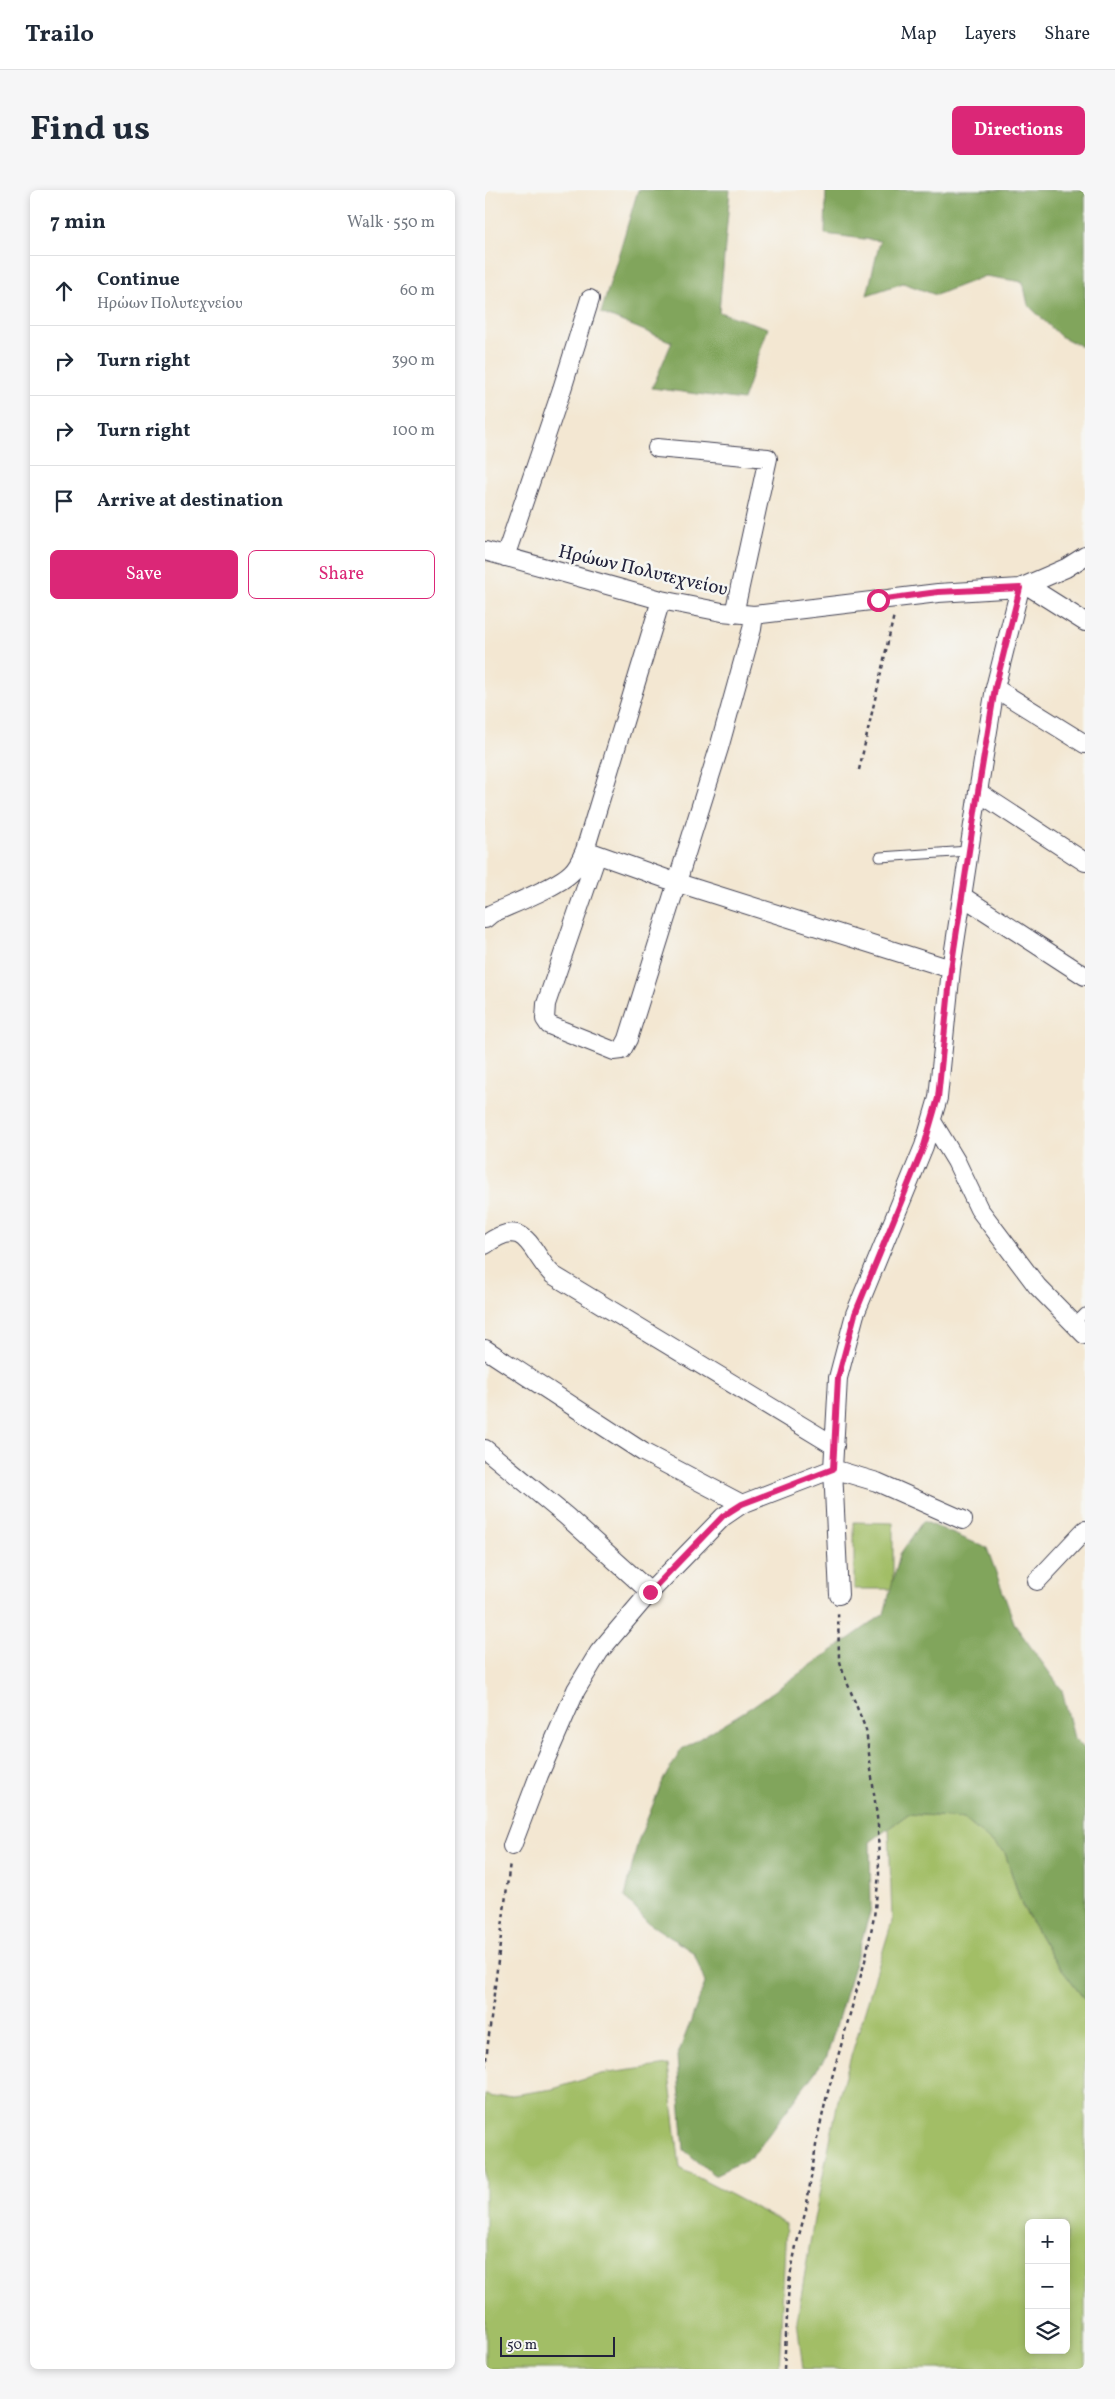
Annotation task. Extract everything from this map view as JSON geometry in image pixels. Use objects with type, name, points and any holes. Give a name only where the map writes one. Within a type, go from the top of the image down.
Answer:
[{"type":"street","points":[[505,557],[563,389],[591,299]]},
{"type":"street","points":[[657,448],[768,458],[734,614]]},
{"type":"street","name":"Ηρώων Πολυτεχνείου","points":[[485,551],[661,600],[734,614],[754,615],[897,599],[938,592],[1024,587],[1066,568],[1085,556]]},
{"type":"street","points":[[839,1595],[833,1469],[838,1378],[855,1314],[933,1122],[938,1098],[951,969],[995,688],[1024,587],[1085,622]]},
{"type":"street","points":[[661,600],[591,852],[546,1004],[545,1019],[549,1025],[614,1050],[622,1050],[628,1038],[675,882],[719,748],[753,629],[754,615]]},
{"type":"street","points":[[995,688],[1085,744]]},
{"type":"street","points":[[978,792],[1085,862]]},
{"type":"street","points":[[591,852],[675,882],[951,969]]},
{"type":"street","points":[[485,919],[570,874],[591,852]]},
{"type":"street","points":[[962,896],[1085,976]]},
{"type":"street","points":[[933,1122],[956,1162],[979,1209],[1037,1286],[1082,1324]]},
{"type":"street","points":[[485,1245],[509,1234],[521,1235],[532,1244],[544,1267],[553,1275],[835,1446]]},
{"type":"street","points":[[485,1349],[643,1452],[742,1504]]},
{"type":"street","points":[[485,1449],[566,1516],[650,1592]]},
{"type":"street","points":[[512,1846],[539,1775],[576,1690],[599,1652],[650,1592],[723,1516],[742,1504],[833,1469],[877,1482],[963,1520]]},
{"type":"street","points":[[1037,1582],[1085,1530]]},
{"type":"lane","points":[[880,857],[969,851]]},
{"type":"path","points":[[859,770],[897,599]]},
{"type":"path","points":[[784,2369],[789,2282],[806,2210],[817,2139],[827,2095],[865,1961],[874,1917],[879,1875],[878,1825],[866,1730],[839,1658],[837,1629],[839,1595]]},
{"type":"path","points":[[485,2068],[512,1846]]},
{"type":"green space","points":[[638,190],[730,190],[719,312],[768,328],[743,400],[652,388],[672,342],[601,313]]},
{"type":"green space","points":[[826,190],[1085,190],[1085,348],[1060,336],[1028,305],[1023,282],[985,276],[936,295],[903,283],[867,295],[880,241],[825,234]]},
{"type":"green space","points":[[923,1521],[987,1548],[1015,1625],[1062,1690],[1074,1738],[1085,1749],[1085,2000],[1053,1958],[1022,1905],[1005,1853],[963,1818],[908,1814],[870,1842],[871,1909],[827,2056],[752,2157],[714,2175],[684,2150],[677,2057],[705,1983],[694,1953],[647,1922],[625,1897],[638,1841],[664,1778],[682,1749],[750,1708],[884,1614],[900,1554]]},
{"type":"green space","points":[[854,1522],[893,1523],[893,1589],[854,1589]]},
{"type":"green space","points":[[908,1814],[963,1818],[1005,1853],[1022,1906],[1053,1958],[1085,2000],[1085,2369],[803,2369],[797,2320],[814,2219],[839,2096],[892,1921],[889,1828]]},
{"type":"green space","points":[[668,2065],[680,2168],[786,2224],[779,2369],[485,2369],[485,2094],[492,2098],[553,2089],[601,2074]]},
{"type":"route","points":[[650,1592],[723,1516],[742,1504],[833,1469],[838,1378],[855,1314],[933,1122],[938,1098],[951,969],[978,792],[995,688],[1020,588],[938,592],[897,599],[878,600]]}]
